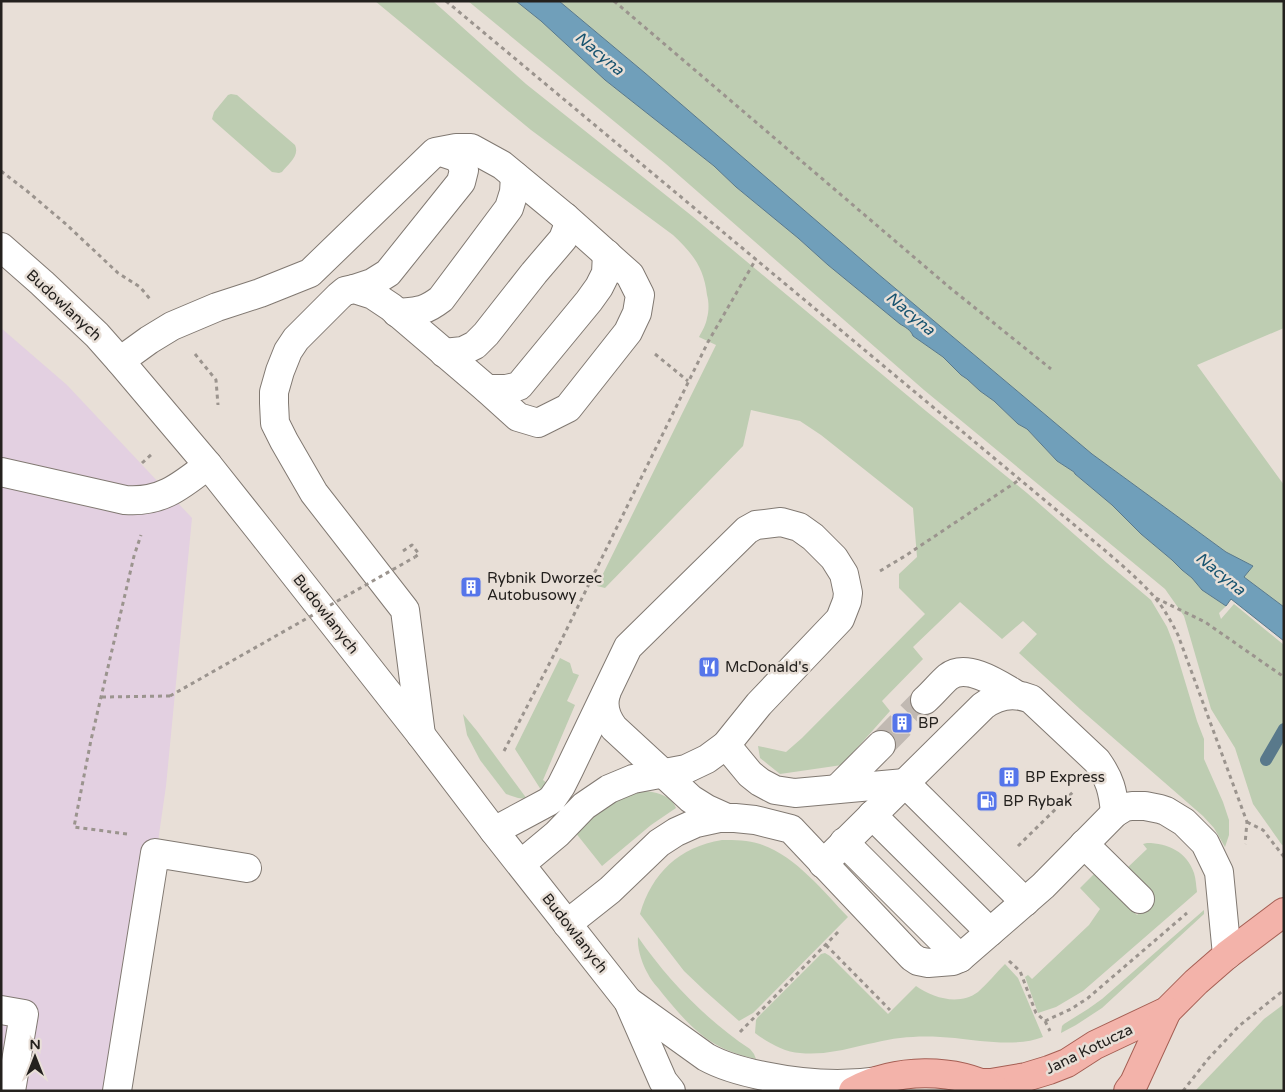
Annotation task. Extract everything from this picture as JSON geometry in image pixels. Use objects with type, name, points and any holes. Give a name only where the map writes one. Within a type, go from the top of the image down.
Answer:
[{"type":"main road","name":"Jana Kotucza","points":[[989,1087],[991,1083],[1026,1077],[1067,1063],[1095,1045],[1167,1011],[1227,955],[1284,912]]},
{"type":"main road","name":"Jana Kotucza","points":[[1128,1091],[1134,1083],[1167,1011]]},
{"type":"main road","points":[[853,1091],[896,1076],[917,1073],[938,1073],[962,1078],[989,1087]]},
{"type":"street","points":[[120,361],[172,326],[217,307],[310,274],[435,152],[456,148],[471,148],[502,165],[608,254],[630,276],[640,295],[637,313],[628,332],[568,408],[538,423],[518,417],[391,307],[373,295],[354,289]]},
{"type":"street","points":[[421,735],[405,610],[314,493],[275,422],[274,392],[288,351],[296,339],[339,296],[346,291],[372,283],[388,273],[461,182],[464,170],[459,158],[441,152]]},
{"type":"street","points":[[397,313],[429,308],[441,299],[509,208],[514,192],[515,176]]},
{"type":"street","points":[[444,353],[463,351],[475,345],[486,334],[563,239],[568,226],[565,217]]},
{"type":"street","name":"Budowlanych","points":[[1,247],[97,335],[208,465],[628,1001],[663,1081],[671,1091]]},
{"type":"street","points":[[487,389],[506,389],[519,386],[530,374],[599,287],[606,274],[608,254]]},
{"type":"street","points":[[1,472],[125,500],[138,500],[150,499],[166,494],[208,465]]},
{"type":"street","points":[[494,831],[544,806],[552,799],[561,786],[628,648],[747,530],[756,525],[781,522],[799,527],[818,542],[840,565],[847,590],[847,601],[840,620],[758,704],[726,745],[707,759],[686,769],[633,779],[609,788],[584,806],[557,834],[520,864]]},
{"type":"street","points":[[926,700],[948,677],[964,672],[985,677],[1017,695],[1031,699],[1097,761],[1111,785],[1115,813]]},
{"type":"street","points":[[606,694],[604,699],[605,709],[608,721],[614,728],[696,802],[727,818]]},
{"type":"street","points":[[823,864],[976,712],[990,701],[1003,696],[1017,695]]},
{"type":"street","points":[[726,745],[750,774],[775,790],[794,792],[905,782]]},
{"type":"street","points":[[837,788],[881,745]]},
{"type":"street","points":[[905,782],[1025,902]]},
{"type":"street","points":[[567,924],[610,890],[659,843],[668,837],[696,823],[710,820],[727,818],[755,820],[791,829],[914,959],[937,963],[953,961],[960,958],[1043,886],[1115,813],[1124,807],[1145,806],[1160,809],[1174,815],[1184,822],[1205,843],[1219,872],[1227,955]]},
{"type":"street","points":[[872,815],[990,932]]},
{"type":"street","points":[[844,842],[960,958]]},
{"type":"street","points":[[1084,844],[1140,899]]},
{"type":"street","points":[[117,1091],[155,853],[247,868]]},
{"type":"street","name":"Budowlanych","points":[[628,1001],[706,1057],[742,1071],[791,1081],[827,1085],[880,1081]]},
{"type":"street","points":[[1,1010],[24,1014],[11,1091]]},
{"type":"path","points":[[446,1],[1108,553],[1156,598],[1169,617],[1178,636],[1247,822],[1246,839],[1242,854],[1220,883],[1088,998],[1071,1010],[1045,1021]]},
{"type":"path","points":[[614,1],[949,287],[1051,369]]},
{"type":"path","points":[[1,170],[67,225],[118,273],[140,287]]},
{"type":"path","points":[[504,751],[559,645],[696,365],[756,260]]},
{"type":"path","points":[[847,590],[905,556],[1019,480]]},
{"type":"path","points":[[102,697],[170,696],[415,557],[419,554],[412,545]]},
{"type":"path","points":[[134,556],[91,740],[74,827],[139,836],[155,853]]},
{"type":"path","points":[[1156,598],[1205,622],[1284,677]]},
{"type":"path","points":[[1013,851],[1076,789]]},
{"type":"path","points":[[1247,822],[1263,830],[1284,857]]},
{"type":"path","points":[[740,1032],[863,906]]},
{"type":"path","points":[[826,945],[890,1010]]},
{"type":"path","points":[[1007,959],[1020,971],[1036,1014],[1045,1021],[1052,1034]]},
{"type":"path","points":[[1183,1091],[1208,1059],[1239,1026],[1284,990]]},
{"type":"shaded area","points":[[1,328],[67,385],[192,518],[166,786],[122,1091],[1,1091]]},
{"type":"green space","points":[[375,1],[433,1],[526,84],[692,216],[1027,493],[1151,600],[1167,627],[1174,645],[1204,739],[1204,759],[1229,820],[1229,835],[1225,847],[1214,828],[1203,816],[1019,653],[1037,634],[1023,621],[1002,639],[960,602],[913,647],[923,659],[882,701],[890,711],[842,765],[780,774],[760,758],[758,746],[786,752],[925,614],[899,588],[899,574],[917,557],[913,508],[821,435],[800,421],[751,410],[743,446],[605,588],[597,586],[716,345],[699,337],[708,315],[708,301],[700,268],[686,248],[673,235],[531,130]]},
{"type":"green space","points":[[468,1],[516,1],[541,21],[605,80],[714,166],[828,265],[908,329],[913,336],[943,357],[1018,424],[1027,429],[1057,461],[1074,472],[1112,505],[1141,534],[1192,578],[1202,590],[1226,606],[1219,613],[1221,619],[1234,604],[1284,645],[1284,844],[1282,845],[1253,804],[1235,748],[1211,709],[1184,616],[1165,589],[924,390],[666,164]]},
{"type":"green space","points":[[559,1],[1284,1],[1284,328],[1197,365],[1284,485],[1284,607],[1244,577],[1252,566],[1226,552],[1092,454]]},
{"type":"green space","points":[[231,94],[237,95],[295,145],[295,156],[282,172],[272,172],[212,119],[214,112]]},
{"type":"green space","points":[[560,658],[570,663],[573,673],[579,675],[567,701],[575,705],[543,780],[548,784],[543,793],[515,749]]},
{"type":"green space","points":[[463,714],[527,799],[506,794],[480,760],[467,735]]},
{"type":"green space","points":[[645,791],[668,798],[676,808],[651,825],[602,866],[575,832],[615,797]]},
{"type":"green space","points":[[722,840],[741,840],[773,849],[797,865],[848,917],[753,1013],[739,1021],[684,971],[640,914],[652,886],[669,864],[693,849]]},
{"type":"green space","points":[[1143,844],[1169,847],[1182,854],[1187,859],[1194,873],[1197,892],[1083,991],[1056,1007],[1038,1013],[1025,977],[1028,975],[1032,979],[1089,925],[1100,909],[1080,888],[1094,874],[1137,915],[1155,898],[1126,869],[1147,849]]},
{"type":"green space","points":[[1204,910],[1204,914],[1102,1008],[1061,1033],[1064,1024],[1102,999]]},
{"type":"green space","points":[[638,937],[675,984],[718,1025],[750,1049],[756,1059],[724,1049],[686,1021],[649,977],[640,956]]},
{"type":"green space","points":[[825,953],[888,1014],[916,986],[930,994],[946,999],[963,999],[971,996],[978,992],[1005,964],[1018,978],[1043,1037],[1011,1043],[939,1037],[899,1038],[814,1054],[782,1049],[755,1033],[758,1017],[821,954]]},
{"type":"green space","points":[[1284,1004],[1284,1091],[1195,1091],[1264,1019]]},
{"type":"water","name":"Nacyna","points":[[516,1],[559,1],[1092,454],[1226,552],[1253,566],[1244,577],[1284,607],[1284,641],[1231,599],[1226,606],[1202,590],[1192,578],[1141,534],[1112,505],[1074,472],[1057,461],[1027,429],[1018,424],[943,357],[913,336],[908,329],[828,265],[714,166],[605,80],[541,21]]},
{"type":"waterway","points":[[1266,760],[1284,729]]},
{"type":"tunnel","points":[[881,745],[925,700]]},
{"type":"place","name":"Rybnik Dworzec Autobusowy","points":[[471,587]]},
{"type":"place","name":"McDonald's","points":[[709,667]]},
{"type":"place","name":"BP","points":[[902,723]]},
{"type":"place","name":"BP Express","points":[[1009,777]]},
{"type":"place","name":"BP Rybak","points":[[987,801]]}]
